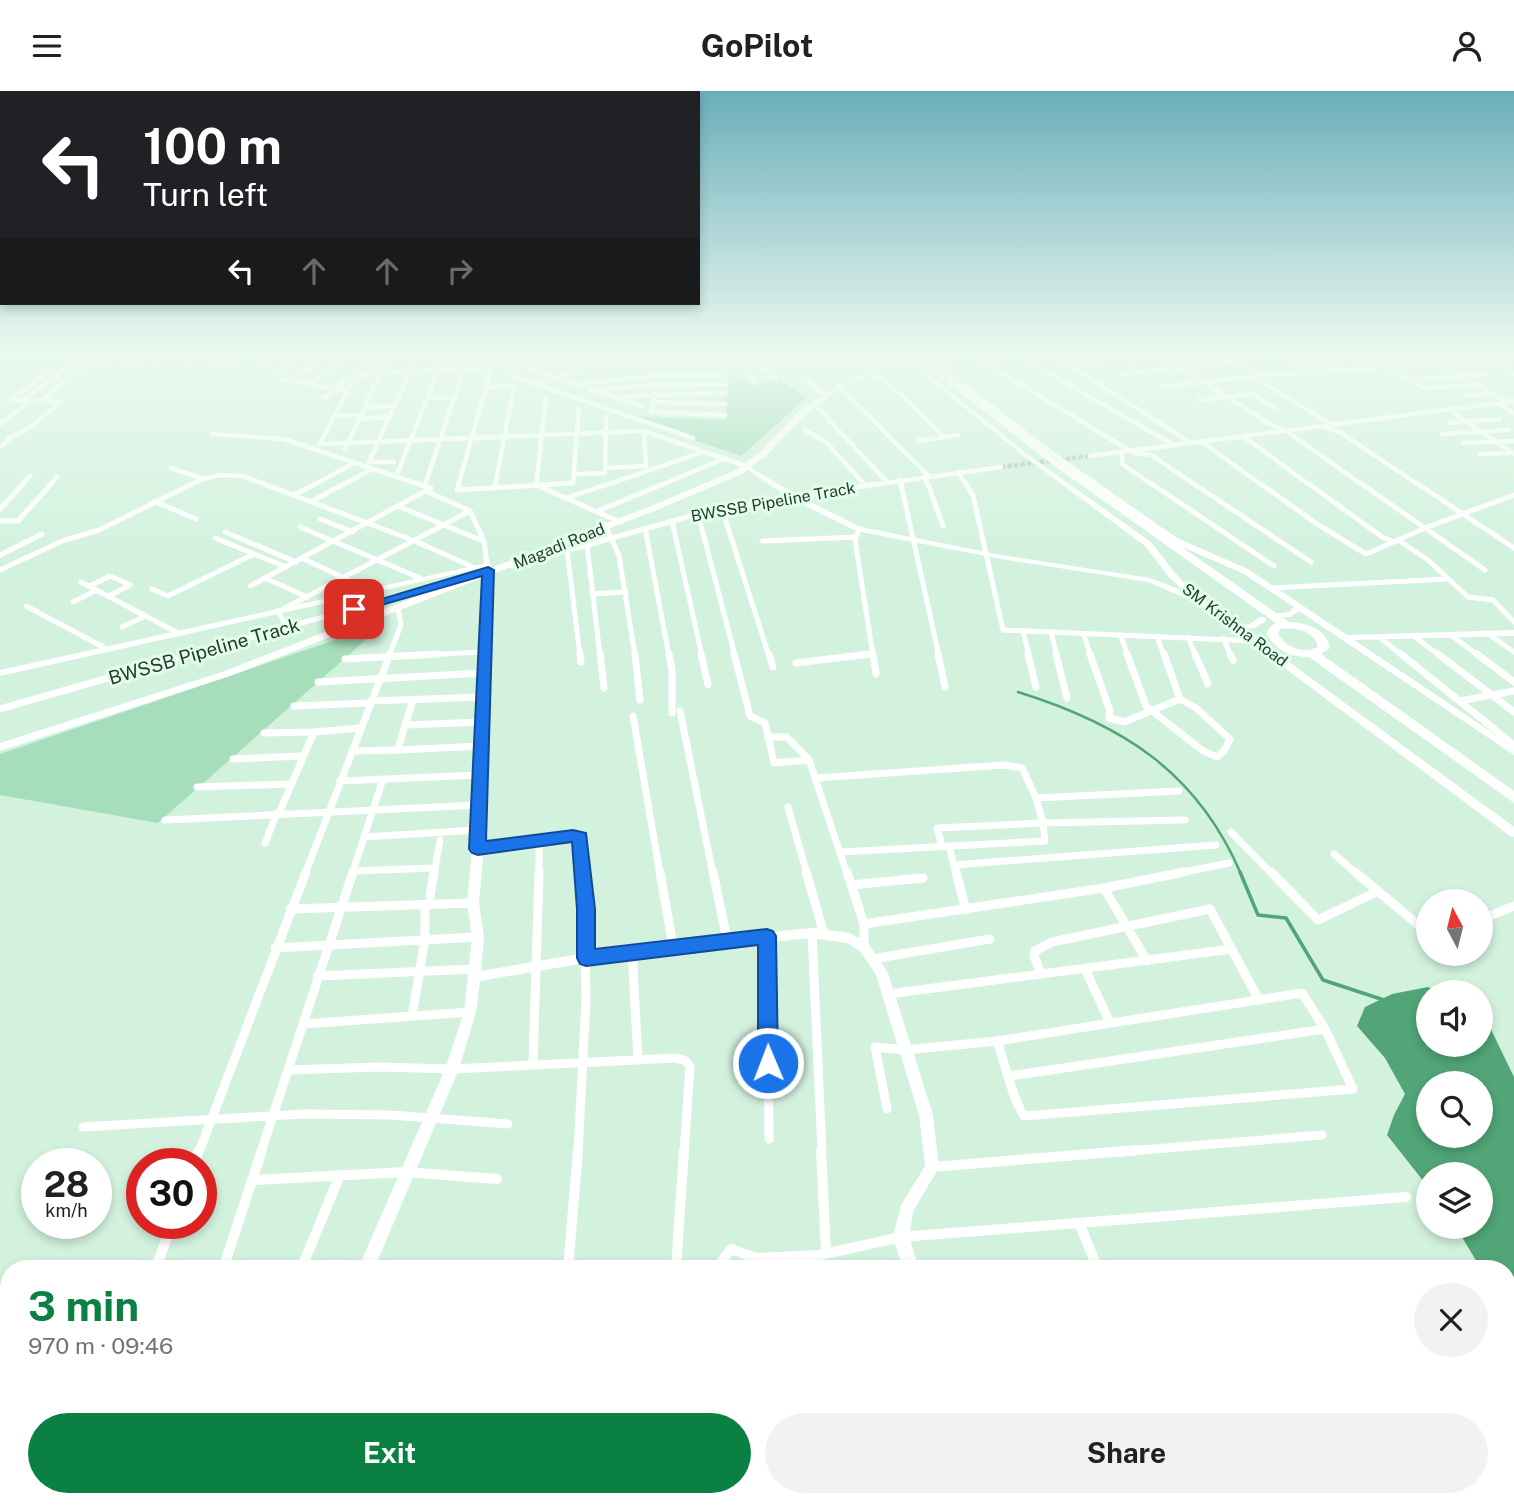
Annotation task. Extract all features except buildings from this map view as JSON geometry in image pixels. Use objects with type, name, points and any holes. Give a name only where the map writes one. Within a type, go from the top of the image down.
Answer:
[{"type":"highway","name":"SM Krishna Road","points":[[988,417],[1275,622],[1272,636],[1280,645],[1294,652],[1315,652],[1513,794]]},
{"type":"highway","points":[[1275,622],[1306,628],[1319,635],[1325,645],[1315,652]]},
{"type":"main road","name":"Magadi Road","points":[[744,466],[794,417]]},
{"type":"main road","name":"Magadi Road","points":[[0,745],[226,674],[398,608],[488,570],[508,567],[744,466],[764,453],[801,417]]},
{"type":"main road","name":"Magadi Road","points":[[0,745],[225,670],[612,523]]},
{"type":"street","points":[[0,447],[43,417]]},
{"type":"street","points":[[333,417],[320,444],[346,446],[410,440],[644,432],[744,466],[858,533]]},
{"type":"street","points":[[346,446],[360,417]]},
{"type":"street","points":[[389,417],[369,463],[394,462]]},
{"type":"street","points":[[398,471],[419,417]]},
{"type":"street","points":[[426,482],[447,417]]},
{"type":"street","points":[[478,417],[457,490],[573,483],[578,417]]},
{"type":"street","points":[[495,488],[508,417]]},
{"type":"street","points":[[534,485],[543,417]]},
{"type":"street","points":[[574,474],[605,473],[606,417]]},
{"type":"street","points":[[631,417],[693,438]]},
{"type":"street","points":[[826,417],[887,482]]},
{"type":"street","points":[[868,417],[927,477],[943,526]]},
{"type":"street","points":[[924,417],[943,436]]},
{"type":"street","name":"SM Krishna Road","points":[[986,417],[1046,460],[1177,541],[1236,566],[1271,588],[1514,752]]},
{"type":"street","name":"SM Krishna Road","points":[[997,417],[1149,544],[1177,580],[1207,605],[1514,833]]},
{"type":"street","points":[[1075,417],[1130,450]]},
{"type":"street","points":[[1125,417],[1173,445]]},
{"type":"street","points":[[1150,417],[1189,443]]},
{"type":"street","points":[[1263,417],[1485,570]]},
{"type":"street","points":[[1319,417],[1330,424]]},
{"type":"street","points":[[1090,456],[1385,417]]},
{"type":"street","points":[[1459,417],[1513,453]]},
{"type":"street","points":[[1448,423],[1500,419]]},
{"type":"street","points":[[1320,426],[1340,432],[1514,548]]},
{"type":"street","points":[[1442,434],[1509,429]]},
{"type":"street","points":[[805,430],[826,442],[866,486]]},
{"type":"street","points":[[605,468],[646,466],[644,432]]},
{"type":"street","points":[[212,434],[284,439],[431,488],[250,586]]},
{"type":"street","points":[[918,441],[958,435]]},
{"type":"street","points":[[1243,436],[1382,537],[1396,541],[1428,560],[1468,597],[1493,600],[1514,622]]},
{"type":"street","points":[[1200,441],[1317,524],[1366,554],[1424,528],[1513,496]]},
{"type":"street","points":[[1463,443],[1514,441]]},
{"type":"street","points":[[1121,451],[1151,455],[1311,562]]},
{"type":"street","points":[[1121,451],[1122,464],[1274,566]]},
{"type":"street","points":[[566,498],[703,452]]},
{"type":"street","points":[[1480,454],[1513,453]]},
{"type":"street","points":[[598,511],[724,459]]},
{"type":"street","points":[[294,495],[354,463]]},
{"type":"street","name":"BWSSB Pipeline Track","points":[[508,567],[614,536],[722,509],[900,480],[1001,467]]},
{"type":"street","points":[[171,468],[204,479]]},
{"type":"street","points":[[312,501],[372,469]]},
{"type":"street","points":[[958,472],[973,495],[1003,630],[1254,641]]},
{"type":"street","points":[[0,569],[62,541],[99,530],[154,501],[204,479],[220,475],[243,476],[415,541],[475,568],[488,570]]},
{"type":"street","points":[[0,509],[30,476]]},
{"type":"street","points":[[0,521],[19,521],[57,477]]},
{"type":"street","points":[[900,480],[915,540],[944,687]]},
{"type":"street","points":[[534,485],[598,511],[612,523],[626,592],[640,700]]},
{"type":"street","points":[[370,1260],[452,1069],[470,1012],[478,937],[473,903],[478,849],[488,570],[484,541],[470,512],[426,491]]},
{"type":"street","points":[[154,501],[196,519]]},
{"type":"street","points":[[400,507],[484,541]]},
{"type":"street","points":[[722,509],[773,667]]},
{"type":"street","points":[[280,610],[470,512]]},
{"type":"street","points":[[698,514],[750,716],[765,723],[774,763],[809,759]]},
{"type":"street","points":[[320,519],[353,532]]},
{"type":"street","points":[[672,521],[708,685]]},
{"type":"street","points":[[300,527],[420,578]]},
{"type":"street","points":[[645,529],[672,670],[670,683],[727,940]]},
{"type":"street","points":[[225,532],[296,562]]},
{"type":"street","points":[[762,541],[858,533],[915,540],[1150,580],[1207,605]]},
{"type":"street","points":[[858,533],[876,674]]},
{"type":"street","points":[[0,555],[42,534]]},
{"type":"street","points":[[215,538],[286,567]]},
{"type":"street","points":[[587,545],[604,688]]},
{"type":"street","points":[[567,550],[581,662]]},
{"type":"street","points":[[152,589],[168,596],[254,554]]},
{"type":"street","points":[[302,558],[369,590]]},
{"type":"street","points":[[0,673],[420,578],[475,568]]},
{"type":"street","name":"BWSSB Pipeline Track","points":[[0,709],[488,570]]},
{"type":"street","points":[[90,586],[110,576],[130,585],[109,596]]},
{"type":"street","points":[[265,578],[307,597]]},
{"type":"street","points":[[1271,588],[1448,579]]},
{"type":"street","points":[[81,582],[178,633]]},
{"type":"street","points":[[73,603],[97,590]]},
{"type":"street","points":[[593,594],[626,592]]},
{"type":"street","points":[[26,606],[105,648]]},
{"type":"street","points":[[1236,627],[1275,622],[1298,607]]},
{"type":"street","points":[[200,1148],[401,625],[398,608]]},
{"type":"street","points":[[280,610],[287,628]]},
{"type":"street","points":[[122,627],[146,616]]},
{"type":"street","points":[[1023,631],[1036,687]]},
{"type":"street","points":[[1319,635],[1334,631]]},
{"type":"street","points":[[1051,632],[1067,698]]},
{"type":"street","points":[[1083,633],[1110,711],[1109,718],[1124,722],[1180,699]]},
{"type":"street","points":[[1487,633],[1514,652]]},
{"type":"street","points":[[1345,638],[1514,633]]},
{"type":"street","points":[[1120,634],[1146,706],[1200,751],[1212,758],[1221,755],[1230,739],[1196,708],[1180,699],[1157,636]]},
{"type":"street","points":[[1451,635],[1514,682]]},
{"type":"street","points":[[1413,636],[1514,712]]},
{"type":"street","points":[[1188,637],[1208,684]]},
{"type":"street","points":[[1379,637],[1514,745]]},
{"type":"street","points":[[1223,638],[1233,660]]},
{"type":"street","points":[[345,659],[484,652]]},
{"type":"street","points":[[796,663],[873,654]]},
{"type":"street","points":[[318,682],[483,673]]},
{"type":"street","points":[[1460,701],[1514,691]]},
{"type":"street","points":[[293,706],[482,697]]},
{"type":"street","points":[[398,750],[413,700]]},
{"type":"street","points":[[633,716],[673,946]]},
{"type":"street","points":[[405,725],[482,722]]},
{"type":"street","points":[[264,733],[361,728]]},
{"type":"street","points":[[265,843],[314,731]]},
{"type":"street","points":[[768,737],[787,737],[809,759],[864,924],[868,953]]},
{"type":"street","points":[[352,751],[481,747]]},
{"type":"street","points":[[233,759],[303,757]]},
{"type":"street","points":[[816,778],[1004,765],[1022,768],[1036,798],[1045,841],[840,852]]},
{"type":"street","points":[[340,781],[480,775]]},
{"type":"street","points":[[226,1260],[383,779]]},
{"type":"street","points":[[197,787],[290,784]]},
{"type":"street","points":[[1036,798],[1179,791]]},
{"type":"street","points":[[165,820],[329,810],[479,805]]},
{"type":"street","points":[[788,807],[818,934],[826,1253]]},
{"type":"street","points":[[966,910],[954,865],[937,828],[1185,820]]},
{"type":"street","points":[[364,837],[478,830]]},
{"type":"street","points":[[1231,832],[1318,920],[1378,891]]},
{"type":"street","points":[[478,849],[539,840],[580,838],[586,909],[585,1062],[569,1260]]},
{"type":"street","points":[[430,896],[440,840]]},
{"type":"street","points":[[533,1063],[538,966],[539,840]]},
{"type":"street","points":[[954,865],[1216,845]]},
{"type":"street","points":[[1334,854],[1416,923]]},
{"type":"street","points":[[864,924],[1104,888],[1228,863]]},
{"type":"street","points":[[353,871],[435,868]]},
{"type":"street","points":[[851,885],[923,878]]},
{"type":"street","points":[[1104,888],[1147,961]]},
{"type":"street","points":[[290,909],[473,903]]},
{"type":"street","points":[[412,1016],[425,939],[425,905]]},
{"type":"street","points":[[1493,915],[1514,906]]},
{"type":"street","points":[[1041,974],[1034,956],[1035,951],[1052,942],[1210,909],[1259,1000]]},
{"type":"street","points":[[317,975],[418,970],[475,973],[538,966],[632,950],[767,936],[818,934],[850,938],[868,953],[882,973],[926,1115],[932,1167],[906,1210],[901,1237],[908,1260]]},
{"type":"street","points":[[767,936],[769,1139]]},
{"type":"street","points":[[275,948],[478,937]]},
{"type":"street","points":[[868,953],[990,939]]},
{"type":"street","points":[[888,994],[1232,949]]},
{"type":"street","points":[[632,950],[638,1059]]},
{"type":"street","points":[[1085,968],[1110,1023]]},
{"type":"street","points":[[887,1109],[875,1047],[905,1050],[996,1041],[1302,993],[1325,1029],[1353,1089],[1024,1116],[1017,1106],[1010,1076],[996,1041]]},
{"type":"street","points":[[303,1024],[470,1012]]},
{"type":"street","points":[[1010,1076],[1325,1029]]},
{"type":"street","points":[[288,1070],[388,1067],[452,1069],[676,1058],[686,1061],[690,1067],[677,1260]]},
{"type":"street","points":[[83,1127],[272,1115],[370,1113],[508,1124]]},
{"type":"street","points":[[932,1167],[1322,1135]]},
{"type":"street","points":[[252,1180],[406,1172],[497,1179]]},
{"type":"street","points":[[305,1260],[340,1175]]},
{"type":"street","points":[[723,1260],[731,1249],[755,1258],[826,1253],[901,1237],[1406,1197]]},
{"type":"street","points":[[1079,1223],[1094,1260]]},
{"type":"street","points":[[159,1260],[167,1239]]},
{"type":"shaded area","points":[[627,417],[650,417],[726,420],[726,417],[785,417],[741,456]]},
{"type":"shaded area","points":[[385,623],[158,823],[0,795],[0,754]]},
{"type":"shaded area","points":[[1416,989],[1416,1057],[1493,1057],[1493,1034],[1514,1077],[1514,1260],[1476,1260],[1463,1239],[1493,1239],[1493,1162],[1416,1162],[1416,1172],[1387,1135],[1405,1094],[1385,1058],[1357,1026],[1365,1007],[1392,994]]},
{"type":"waterway","points":[[1018,692],[1090,719],[1152,756],[1202,807],[1223,838],[1240,872]]},
{"type":"waterway","points":[[1240,872],[1258,915],[1286,918],[1323,980],[1387,1001]]},
{"type":"tunnel","points":[[1001,467],[1090,456]]},
{"type":"route","points":[[354,609],[488,570],[478,849],[573,836],[580,838],[586,909],[586,958],[632,950],[767,936],[768,1063]]}]
